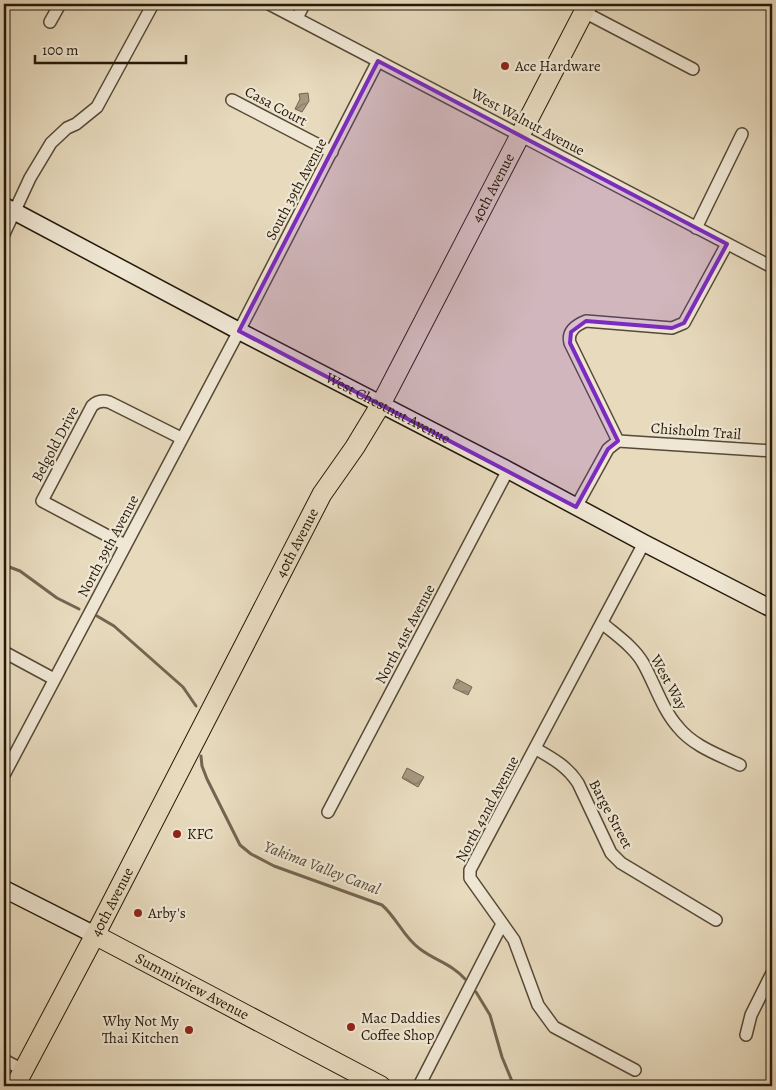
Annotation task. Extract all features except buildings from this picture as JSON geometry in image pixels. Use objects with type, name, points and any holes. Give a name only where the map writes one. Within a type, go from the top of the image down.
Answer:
[{"type":"main road","name":"40th Avenue","points":[[19,1078],[95,935],[322,494],[355,448],[381,404],[586,8]]},
{"type":"main road","name":"Summitview Avenue","points":[[95,935],[381,1086]]},
{"type":"street","points":[[50,22],[60,4]]},
{"type":"street","points":[[4,234],[10,209],[51,143],[67,128],[76,124],[97,107],[153,4]]},
{"type":"street","name":"West Walnut Avenue","points":[[269,4],[772,267]]},
{"type":"street","points":[[297,18],[304,4]]},
{"type":"street","points":[[586,8],[694,69]]},
{"type":"street","name":"South 39th Avenue","points":[[239,331],[378,61]]},
{"type":"street","name":"Casa Court","points":[[232,100],[332,152]]},
{"type":"street","points":[[696,228],[742,134]]},
{"type":"street","name":"West Chestnut Avenue","points":[[10,209],[239,331],[772,609]]},
{"type":"street","points":[[576,507],[608,449],[618,441],[570,343],[568,338],[571,332],[574,327],[586,321],[672,328],[684,323],[727,244]]},
{"type":"street","name":"North 39th Avenue","points":[[4,774],[239,331]]},
{"type":"street","name":"Belgold Drive","points":[[126,545],[42,501],[92,406],[100,401],[109,402],[181,438]]},
{"type":"street","name":"Chisholm Trail","points":[[618,441],[772,451]]},
{"type":"street","name":"North 41st Avenue","points":[[328,812],[508,470]]},
{"type":"street","name":"North 42nd Avenue","points":[[635,1070],[554,1027],[538,1005],[514,940],[470,878],[470,870],[644,543]]},
{"type":"street","name":"West Way","points":[[602,623],[628,645],[642,661],[666,711],[678,728],[694,742],[740,765]]},
{"type":"street","points":[[4,652],[54,679]]},
{"type":"street","name":"Barge Street","points":[[536,749],[558,761],[571,772],[611,853],[621,862],[716,920]]},
{"type":"street","name":"Summitview Avenue","points":[[4,889],[95,935]]},
{"type":"street","points":[[419,1086],[502,924]]},
{"type":"street","points":[[746,1035],[751,1015],[772,973]]},
{"type":"street","points":[[4,1060],[19,1078]]},
{"type":"highlighted area","points":[[378,61],[727,244],[684,323],[672,328],[586,321],[571,332],[570,343],[618,441],[608,449],[576,507],[239,331]]},
{"type":"water","points":[[308,93],[309,101],[302,112],[295,109],[300,99],[299,94]]},
{"type":"water","points":[[457,679],[472,687],[468,695],[453,688]]},
{"type":"water","points":[[407,768],[424,777],[418,787],[402,778]]},
{"type":"waterway","name":"Yakima Valley Canal","points":[[4,565],[20,571],[57,598],[79,609]]},
{"type":"waterway","name":"Yakima Valley Canal","points":[[97,616],[114,626],[183,687],[196,706]]},
{"type":"waterway","name":"Yakima Valley Canal","points":[[201,756],[202,766],[207,779],[240,845],[251,854],[274,866],[382,905],[414,944],[455,970],[465,979]]},
{"type":"waterway","name":"Yakima Valley Canal","points":[[476,992],[490,1015],[502,1057],[514,1086]]},
{"type":"place","name":"Ace Hardware","points":[[505,66]]},
{"type":"place","name":"KFC","points":[[177,834]]},
{"type":"place","name":"Arby's","points":[[138,913]]},
{"type":"place","name":"Mac Daddies Coffee Shop","points":[[351,1027]]},
{"type":"place","name":"Why Not My Thai Kitchen","points":[[189,1030]]}]
